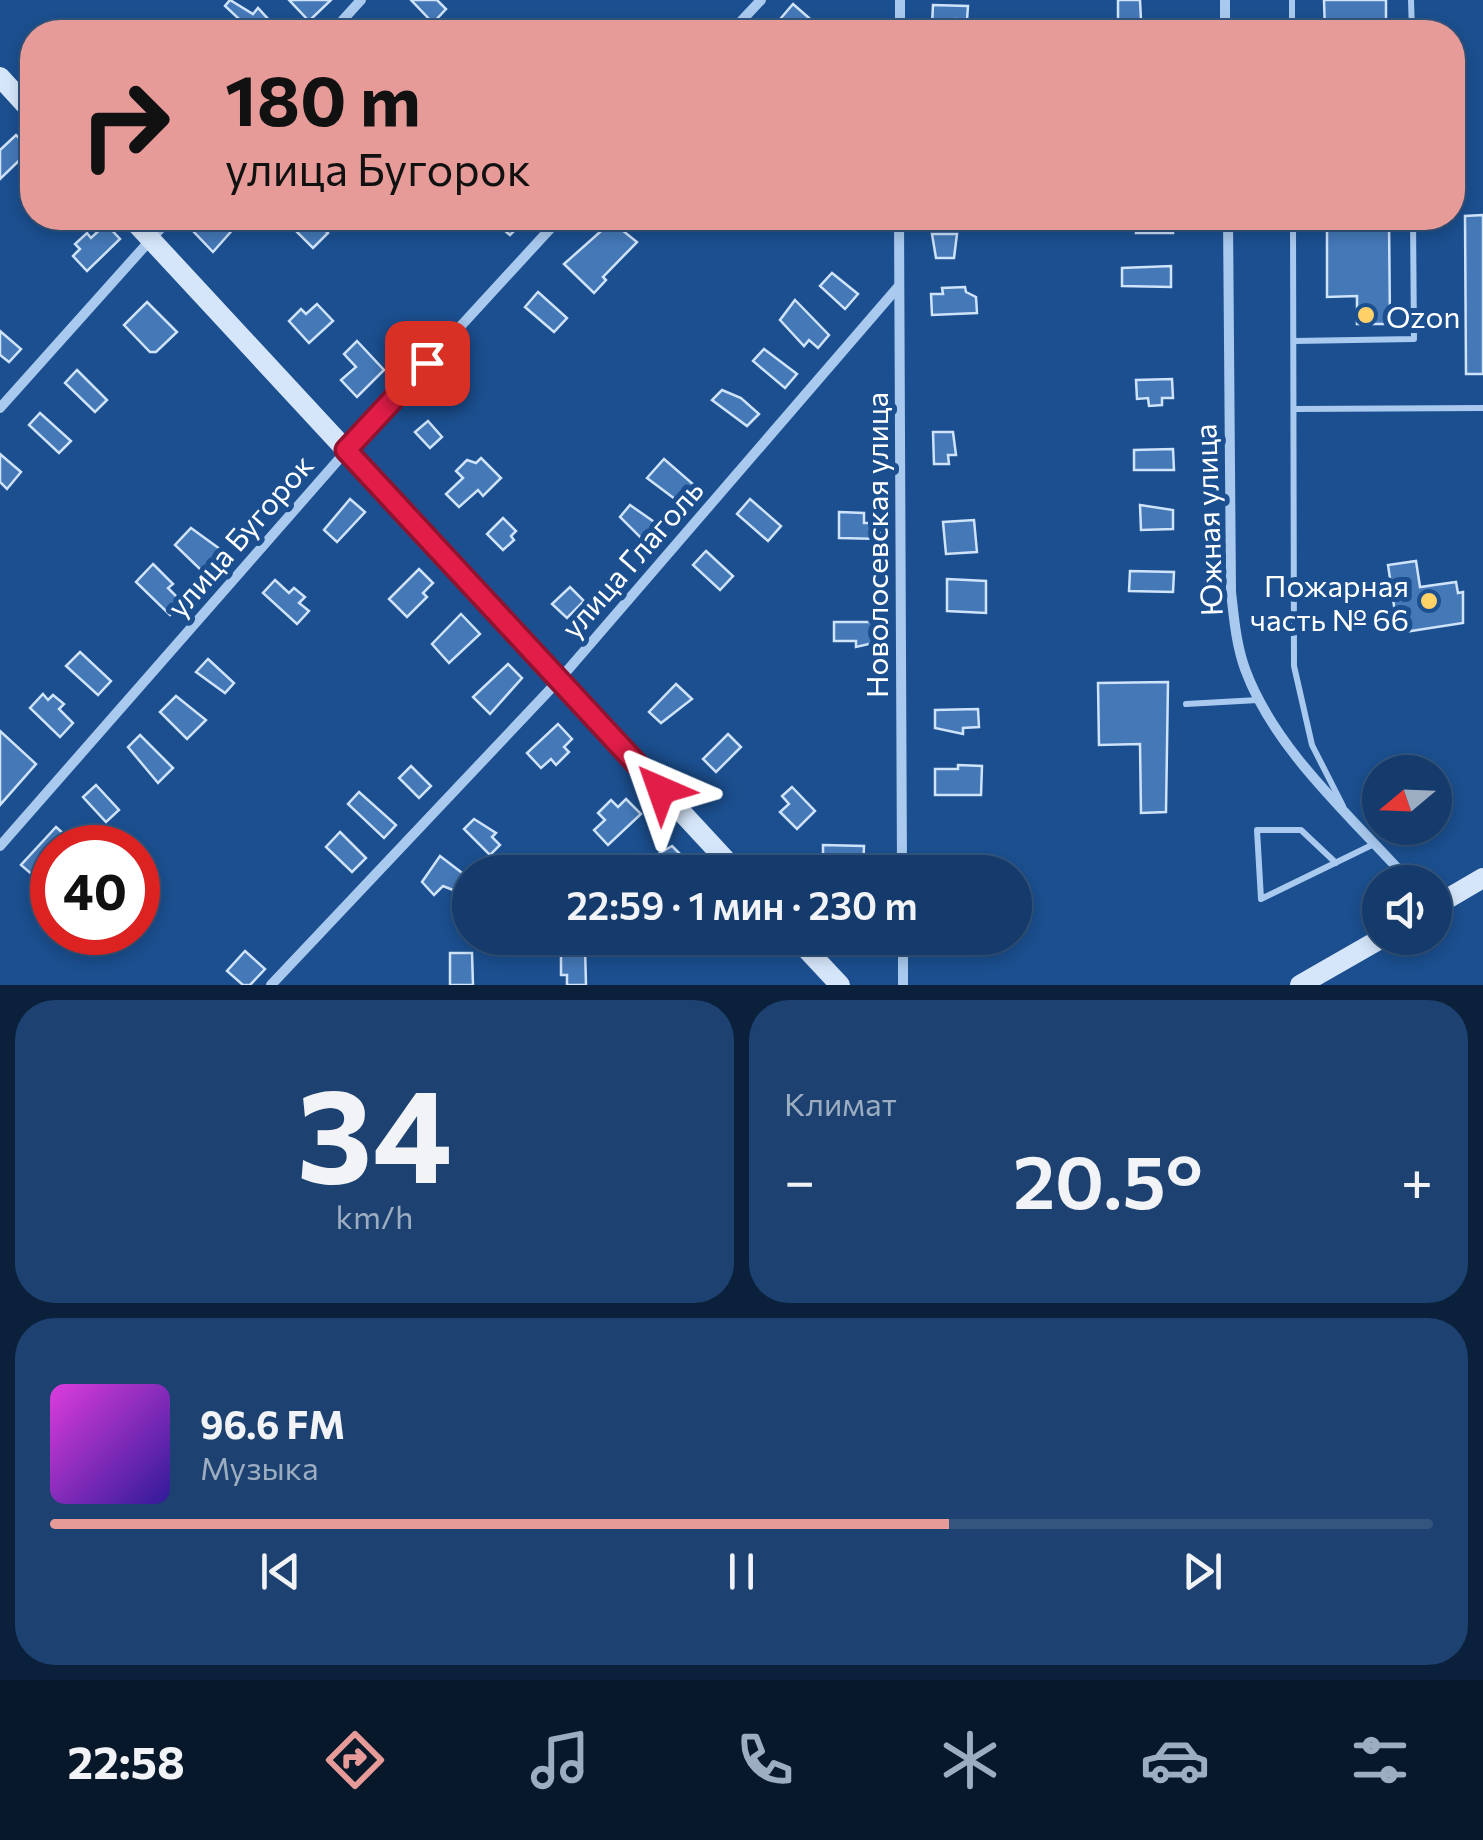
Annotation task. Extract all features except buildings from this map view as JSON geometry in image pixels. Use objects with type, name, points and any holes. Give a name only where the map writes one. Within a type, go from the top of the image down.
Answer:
[{"type":"street","points":[[343,20],[361,0]]},
{"type":"street","points":[[742,20],[761,0]]},
{"type":"street","points":[[0,76],[20,98]]},
{"type":"street","points":[[142,230],[721,855]]},
{"type":"street","points":[[0,408],[159,230]]},
{"type":"street","name":"улица Бугорок","points":[[0,846],[346,450],[549,230]]},
{"type":"street","name":"Новолосевская улица","points":[[898,230],[902,855]]},
{"type":"street","name":"Южная улица","points":[[1228,230],[1232,592],[1239,650],[1260,700],[1284,738],[1362,829]]},
{"type":"street","name":"улица Глаголь","points":[[270,985],[560,679],[898,286]]},
{"type":"street","name":"Южная улица","points":[[1376,845],[1394,865]]},
{"type":"street","points":[[1452,896],[1483,878]]},
{"type":"street","points":[[1300,985],[1362,949]]},
{"type":"street","points":[[812,955],[840,985]]},
{"type":"street","points":[[903,955],[903,985]]},
{"type":"lane","points":[[1293,230],[1297,695],[1312,745],[1345,810]]},
{"type":"lane","points":[[1294,341],[1414,338],[1413,230]]},
{"type":"lane","points":[[1294,409],[1483,408]]},
{"type":"lane","points":[[1186,704],[1260,700]]},
{"type":"lane","points":[[1336,864],[1301,830],[1257,830],[1261,899],[1336,864],[1373,845]]},
{"type":"place","name":"Ozon","points":[[1366,315]]},
{"type":"place","name":"Пожарная часть № 66","points":[[1429,601]]},
{"type":"route","points":[[427,363],[346,450],[661,790]]}]
